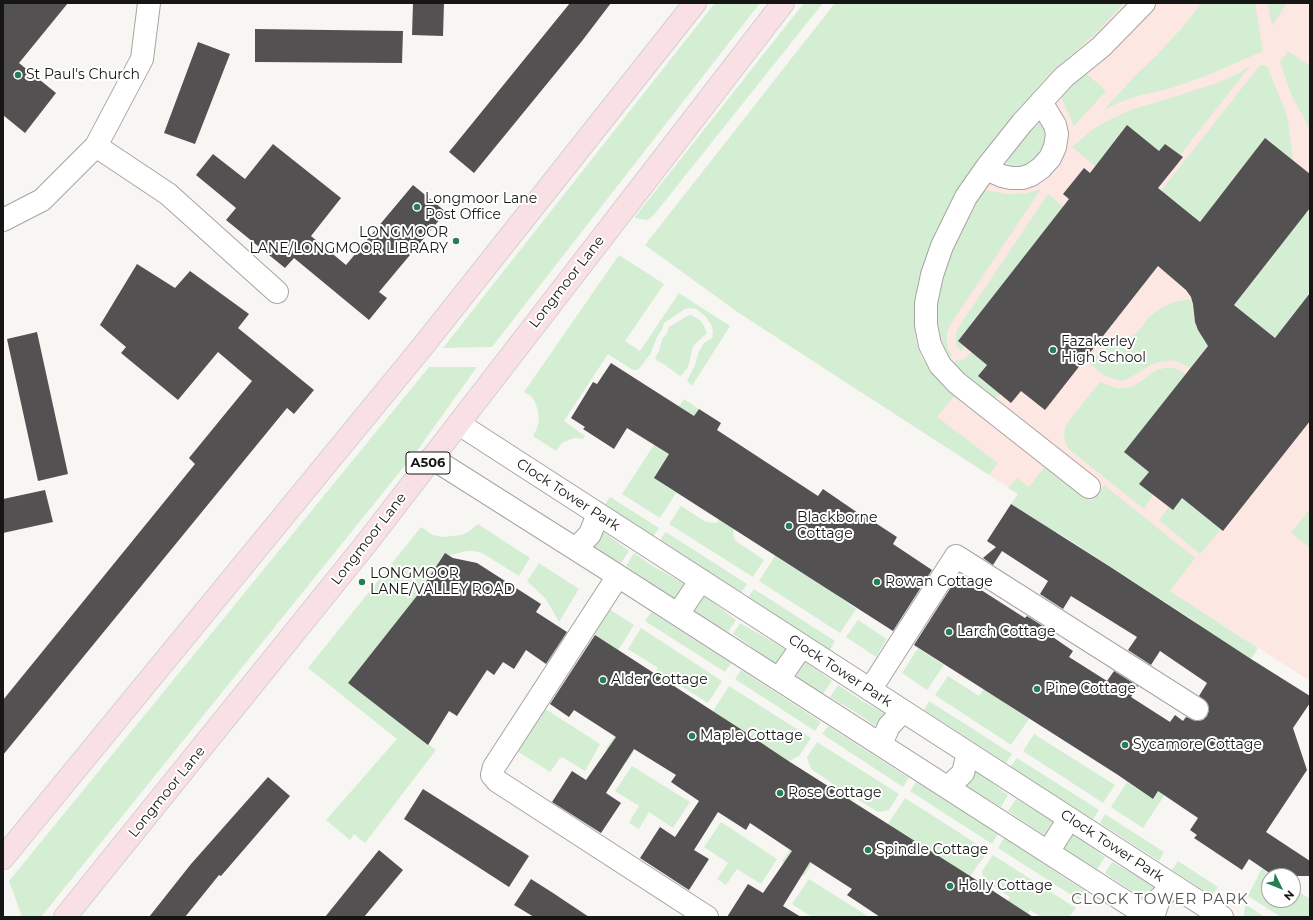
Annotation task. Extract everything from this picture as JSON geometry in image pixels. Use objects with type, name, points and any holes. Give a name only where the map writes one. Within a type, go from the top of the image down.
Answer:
[{"type":"main road","points":[[6,849],[423,346],[695,3]]},
{"type":"main road","name":"Longmoor Lane","points":[[65,917],[361,551],[783,3]]},
{"type":"street","points":[[3,220],[42,200],[96,146],[142,59],[149,3]]},
{"type":"street","points":[[1090,487],[957,383],[940,365],[930,345],[926,325],[926,303],[932,275],[942,246],[966,196],[1022,123],[1064,77],[1101,47],[1144,3]]},
{"type":"street","points":[[986,169],[1002,176],[1022,178],[1031,175],[1041,168],[1050,158],[1055,147],[1057,134],[1053,120],[1041,102]]},
{"type":"street","points":[[96,146],[168,194],[276,292]]},
{"type":"street","name":"Clock Tower Park","points":[[459,424],[1222,917]]},
{"type":"street","points":[[432,458],[948,787],[1048,852],[1135,913]]},
{"type":"street","points":[[576,549],[590,534],[598,514]]},
{"type":"street","points":[[870,690],[956,556],[1197,709]]},
{"type":"street","points":[[618,576],[494,767],[492,775],[497,781],[707,917]]},
{"type":"street","points":[[678,614],[701,580]]},
{"type":"street","points":[[780,679],[802,646]]},
{"type":"street","points":[[880,744],[889,726],[903,711]]},
{"type":"street","points":[[948,787],[962,773],[968,753]]},
{"type":"street","points":[[1048,852],[1069,818]]},
{"type":"street","points":[[1153,917],[1159,899],[1173,886]]},
{"type":"shaded area","name":"Fazakerley High School","points":[[835,3],[1310,3],[1310,681],[739,313],[645,245]]},
{"type":"green space","points":[[715,3],[760,3],[492,347],[443,348]]},
{"type":"green space","points":[[804,3],[823,3],[653,216],[647,220],[634,218]]},
{"type":"green space","points":[[835,3],[1124,3],[1096,33],[1053,71],[1000,133],[927,257],[919,282],[914,305],[914,322],[916,341],[921,357],[942,384],[955,395],[937,417],[998,463],[989,475],[739,313],[645,245]]},
{"type":"green space","points":[[1202,3],[1255,3],[1263,51],[1206,76],[1168,89],[1137,96],[1113,105],[1103,111],[1182,28]]},
{"type":"green space","points":[[1268,3],[1287,3],[1272,26],[1269,11]]},
{"type":"green space","points":[[1288,51],[1310,66],[1310,129],[1292,96],[1280,62]]},
{"type":"green space","points":[[1260,65],[1267,66],[1287,115],[1293,160],[1265,138],[1200,222],[1161,191]]},
{"type":"green space","points":[[1250,66],[1180,155],[1165,144],[1159,151],[1127,126],[1095,166],[1072,147],[1092,130],[1130,110],[1220,82]]},
{"type":"green space","points":[[1086,73],[1106,91],[1074,126],[1059,93]]},
{"type":"green space","points":[[1040,121],[1046,124],[1047,144],[1030,166],[1011,168],[1008,165],[1007,159],[1036,122]]},
{"type":"green space","points":[[1041,189],[950,325],[947,333],[947,342],[948,349],[952,356],[949,358],[937,329],[936,309],[944,267],[971,210],[984,190],[1006,194],[1017,194],[1028,193]]},
{"type":"green space","points":[[1048,194],[1063,207],[958,341],[965,347],[961,351],[956,345],[956,334],[958,328]]},
{"type":"green space","points":[[1310,208],[1310,293],[1275,338],[1234,305]]},
{"type":"green space","points":[[619,255],[664,284],[625,341],[640,351],[679,293],[730,326],[692,386],[687,381],[695,365],[699,351],[704,343],[712,338],[713,332],[712,326],[705,316],[696,309],[685,309],[664,323],[651,353],[638,370],[633,370],[608,354],[564,421],[585,436],[583,439],[574,438],[563,442],[556,451],[533,436],[539,420],[538,411],[531,396],[524,392]]},
{"type":"green space","points":[[1191,299],[1198,330],[1209,344],[1190,368],[1173,360],[1160,362],[1152,364],[1128,379],[1121,381],[1105,376],[1089,363],[1110,345],[1135,334],[1149,317],[1160,309],[1174,302]]},
{"type":"green space","points":[[690,315],[700,320],[707,333],[693,347],[688,367],[680,376],[657,361],[655,358],[659,351],[662,339],[667,333],[669,327]]},
{"type":"green space","points":[[971,352],[987,364],[978,376],[1001,394],[992,400],[971,383],[954,364],[957,359],[959,361],[965,359]]},
{"type":"green space","points":[[429,367],[477,367],[419,448],[41,917],[22,917],[9,881]]},
{"type":"green space","points":[[1165,368],[1180,370],[1186,374],[1149,472],[1139,484],[1153,495],[1144,509],[1070,450],[1064,438],[1065,429],[1068,422],[1100,382],[1116,388],[1125,388],[1134,386],[1157,370]]},
{"type":"green space","points":[[684,399],[699,409],[654,478],[676,493],[660,518],[622,494]]},
{"type":"green space","points":[[1046,465],[1091,501],[1104,485],[1195,558],[1170,591],[1258,648],[1251,659],[1184,648],[1199,624],[1057,532],[1041,556],[1041,523],[1011,504],[1018,494],[1008,488],[1017,478],[1029,487]]},
{"type":"green space","points":[[774,467],[733,532],[736,541],[764,560],[753,577],[669,524],[681,506],[706,522],[716,523]]},
{"type":"green space","points":[[610,497],[659,528],[653,537],[604,506]]},
{"type":"green space","points":[[1182,498],[1221,529],[1200,554],[1159,520],[1169,507],[1173,510]]},
{"type":"green space","points":[[844,505],[874,523],[830,590],[856,609],[840,633],[759,581],[775,556],[801,572]]},
{"type":"green space","points":[[1310,509],[1310,548],[1291,533]]},
{"type":"green space","points":[[478,524],[530,558],[519,576],[482,553],[474,551],[467,551],[442,557],[416,597],[348,683],[436,750],[365,843],[354,834],[350,840],[326,820],[397,739],[308,668],[421,527],[433,535],[443,537],[462,535]]},
{"type":"green space","points":[[600,529],[629,551],[621,563],[589,546]]},
{"type":"green space","points":[[666,532],[747,584],[741,593],[659,541]]},
{"type":"green space","points":[[634,553],[656,568],[687,585],[676,601],[626,566]]},
{"type":"green space","points":[[539,563],[579,589],[559,622],[545,598],[527,581]]},
{"type":"green space","points":[[754,589],[835,641],[830,650],[748,597]]},
{"type":"green space","points":[[702,594],[736,620],[728,632],[691,610]]},
{"type":"green space","points":[[609,609],[634,625],[618,651],[592,633]]},
{"type":"green space","points":[[651,612],[731,663],[725,672],[645,621]]},
{"type":"green space","points":[[858,620],[887,639],[876,657],[846,637]]},
{"type":"green space","points":[[740,623],[789,651],[778,667],[733,634]]},
{"type":"green space","points":[[641,628],[722,681],[708,703],[678,684],[627,762],[606,749],[658,668],[628,649]]},
{"type":"green space","points":[[1011,647],[1033,662],[1006,704],[1029,719],[1011,745],[935,695],[948,676],[979,696]]},
{"type":"green space","points":[[918,648],[944,665],[927,690],[902,673]]},
{"type":"green space","points":[[803,660],[832,681],[823,694],[793,676]]},
{"type":"green space","points":[[741,670],[821,722],[815,731],[735,679]]},
{"type":"green space","points":[[838,685],[862,701],[891,716],[881,730],[830,697]]},
{"type":"green space","points":[[729,686],[811,738],[799,756],[789,761],[768,747],[724,816],[694,796],[739,728],[713,711]]},
{"type":"green space","points":[[929,701],[1012,754],[1006,763],[924,710]]},
{"type":"green space","points":[[544,708],[600,744],[585,771],[562,757],[550,772],[517,751]]},
{"type":"green space","points":[[828,726],[909,778],[903,787],[822,734]]},
{"type":"green space","points":[[1198,730],[1204,735],[1143,828],[1111,807],[1127,782],[1153,799]]},
{"type":"green space","points":[[1034,734],[1115,785],[1103,803],[1023,751]]},
{"type":"green space","points":[[817,742],[899,794],[889,810],[878,812],[854,797],[804,876],[782,862],[833,784],[811,769],[807,757]]},
{"type":"green space","points":[[1017,758],[1099,810],[1093,819],[1010,767]]},
{"type":"green space","points":[[632,766],[690,802],[673,828],[649,812],[639,829],[629,823],[639,806],[615,791]]},
{"type":"green space","points":[[970,766],[1008,795],[1001,807],[959,783]]},
{"type":"green space","points":[[916,782],[998,834],[992,844],[910,791]]},
{"type":"green space","points":[[905,798],[988,851],[969,878],[967,874],[945,860],[907,917],[915,841],[888,824]]},
{"type":"green space","points":[[1016,799],[1057,823],[1048,838],[1008,811]]},
{"type":"green space","points":[[1105,814],[1164,852],[1159,861],[1100,823]]},
{"type":"green space","points":[[721,822],[777,859],[761,884],[737,869],[726,885],[717,879],[728,863],[704,847]]},
{"type":"green space","points":[[1071,832],[1105,857],[1097,869],[1060,847]]},
{"type":"green space","points":[[1004,838],[1085,891],[1079,900],[998,848]]},
{"type":"green space","points":[[993,855],[1076,908],[1069,917],[1041,917],[1030,910],[1026,917],[997,917],[1010,897],[984,880],[982,871]]},
{"type":"green space","points":[[1178,861],[1218,887],[1212,896],[1172,870]]},
{"type":"green space","points":[[1112,862],[1159,888],[1149,903],[1105,873]]},
{"type":"green space","points":[[1261,870],[1261,904],[1248,896]]},
{"type":"green space","points":[[809,879],[866,915],[865,917],[812,917],[792,904]]},
{"type":"green space","points":[[1301,893],[1310,899],[1310,917],[1281,917],[1267,908],[1301,908]]},
{"type":"green space","points":[[1245,904],[1265,917],[1244,916]]},
{"type":"building","points":[[3,3],[68,3],[19,63],[56,93],[25,133],[3,115]]},
{"type":"building","points":[[413,3],[444,3],[443,36],[412,35]]},
{"type":"building","points":[[570,3],[611,3],[582,41],[474,173],[449,152]]},
{"type":"building","points":[[255,29],[403,31],[402,63],[255,62]]},
{"type":"building","points":[[198,42],[230,54],[195,144],[164,133]]},
{"type":"building","points":[[1127,125],[1159,151],[1165,144],[1183,157],[1158,188],[1200,222],[1265,138],[1310,174],[1310,208],[1234,305],[1275,338],[1310,293],[1310,421],[1223,531],[1182,498],[1173,510],[1139,484],[1149,472],[1124,452],[1208,346],[1195,322],[1191,297],[1186,290],[1158,266],[1045,410],[1021,391],[1011,403],[978,376],[987,365],[958,341],[1069,199],[1063,194],[1084,168],[1090,173]]},
{"type":"building","points":[[273,144],[341,198],[311,236],[346,265],[413,185],[446,212],[379,292],[387,298],[369,320],[294,258],[285,268],[226,220],[236,208],[196,175],[213,154],[245,179]]},
{"type":"building","points":[[137,264],[175,288],[190,271],[249,314],[238,328],[314,390],[294,414],[287,408],[3,755],[3,700],[195,464],[189,458],[252,381],[218,352],[178,400],[121,353],[126,347],[100,325]]},
{"type":"building","points":[[37,332],[68,474],[38,481],[7,339]]},
{"type":"building","points":[[611,363],[694,416],[699,409],[721,423],[717,430],[818,496],[823,489],[874,524],[874,522],[897,537],[893,544],[932,570],[893,631],[654,478],[669,454],[627,428],[614,449],[583,429],[585,427],[571,418],[593,382],[597,384]]},
{"type":"building","points":[[45,490],[53,522],[3,533],[3,499]]},
{"type":"building","points":[[1011,504],[1310,696],[1310,703],[1293,728],[1307,770],[1266,832],[1310,861],[1310,876],[1301,876],[1301,868],[1262,868],[1249,859],[1242,870],[1194,838],[1197,835],[1190,830],[1198,818],[1158,791],[1153,799],[1118,775],[914,645],[953,584],[963,575],[979,586],[978,588],[1025,618],[1027,616],[1049,630],[1047,633],[1073,651],[1069,657],[1107,681],[1114,671],[1138,686],[1131,697],[1170,722],[1175,715],[1183,721],[1186,717],[1197,721],[1203,720],[1207,716],[1209,710],[1208,704],[1199,696],[1207,683],[1160,651],[1151,665],[1128,650],[1137,637],[1071,596],[1063,609],[1040,594],[1048,581],[1002,551],[993,565],[983,558],[996,547],[987,541]]},
{"type":"building","points":[[445,553],[453,558],[477,563],[541,604],[536,612],[567,632],[546,664],[526,650],[514,669],[503,662],[494,675],[487,670],[457,716],[449,711],[428,745],[348,683],[416,597]]},
{"type":"building","points":[[595,635],[790,762],[1033,917],[880,917],[847,895],[852,889],[810,862],[783,906],[801,917],[727,917],[748,884],[763,893],[792,851],[750,823],[746,830],[718,812],[694,850],[709,859],[689,890],[640,858],[660,827],[675,837],[699,801],[671,782],[676,775],[634,749],[606,793],[621,803],[601,833],[552,802],[572,771],[586,780],[616,737],[574,710],[569,717],[550,704]]},
{"type":"building","points":[[268,777],[290,796],[221,876],[219,875],[185,917],[149,917],[191,864]]},
{"type":"building","points":[[423,789],[529,856],[509,887],[404,819]]},
{"type":"building","points":[[379,850],[403,870],[364,917],[325,917]]},
{"type":"building","points":[[531,879],[589,917],[534,917],[514,905]]},
{"type":"place","name":"St Paul's Church","points":[[18,75]]},
{"type":"place","name":"Longmoor Lane Post Office","points":[[417,207]]},
{"type":"place","name":"LONGMOOR LANE/LONGMOOR LIBRARY","points":[[456,241]]},
{"type":"place","name":"Fazakerley High School","points":[[1053,350]]},
{"type":"place","name":"Blackborne Cottage","points":[[789,526]]},
{"type":"place","name":"LONGMOOR LANE/VALLEY ROAD","points":[[362,582]]},
{"type":"place","name":"Rowan Cottage","points":[[877,582]]},
{"type":"place","name":"Larch Cottage","points":[[949,632]]},
{"type":"place","name":"Alder Cottage","points":[[603,680]]},
{"type":"place","name":"Pine Cottage","points":[[1037,689]]},
{"type":"place","name":"Maple Cottage","points":[[692,736]]},
{"type":"place","name":"Sycamore Cottage","points":[[1125,745]]},
{"type":"place","name":"Rose Cottage","points":[[780,793]]},
{"type":"place","name":"Spindle Cottage","points":[[868,850]]},
{"type":"place","name":"Holly Cottage","points":[[950,886]]},
{"type":"district","name":"CLOCK TOWER PARK","points":[[1160,900]]}]
